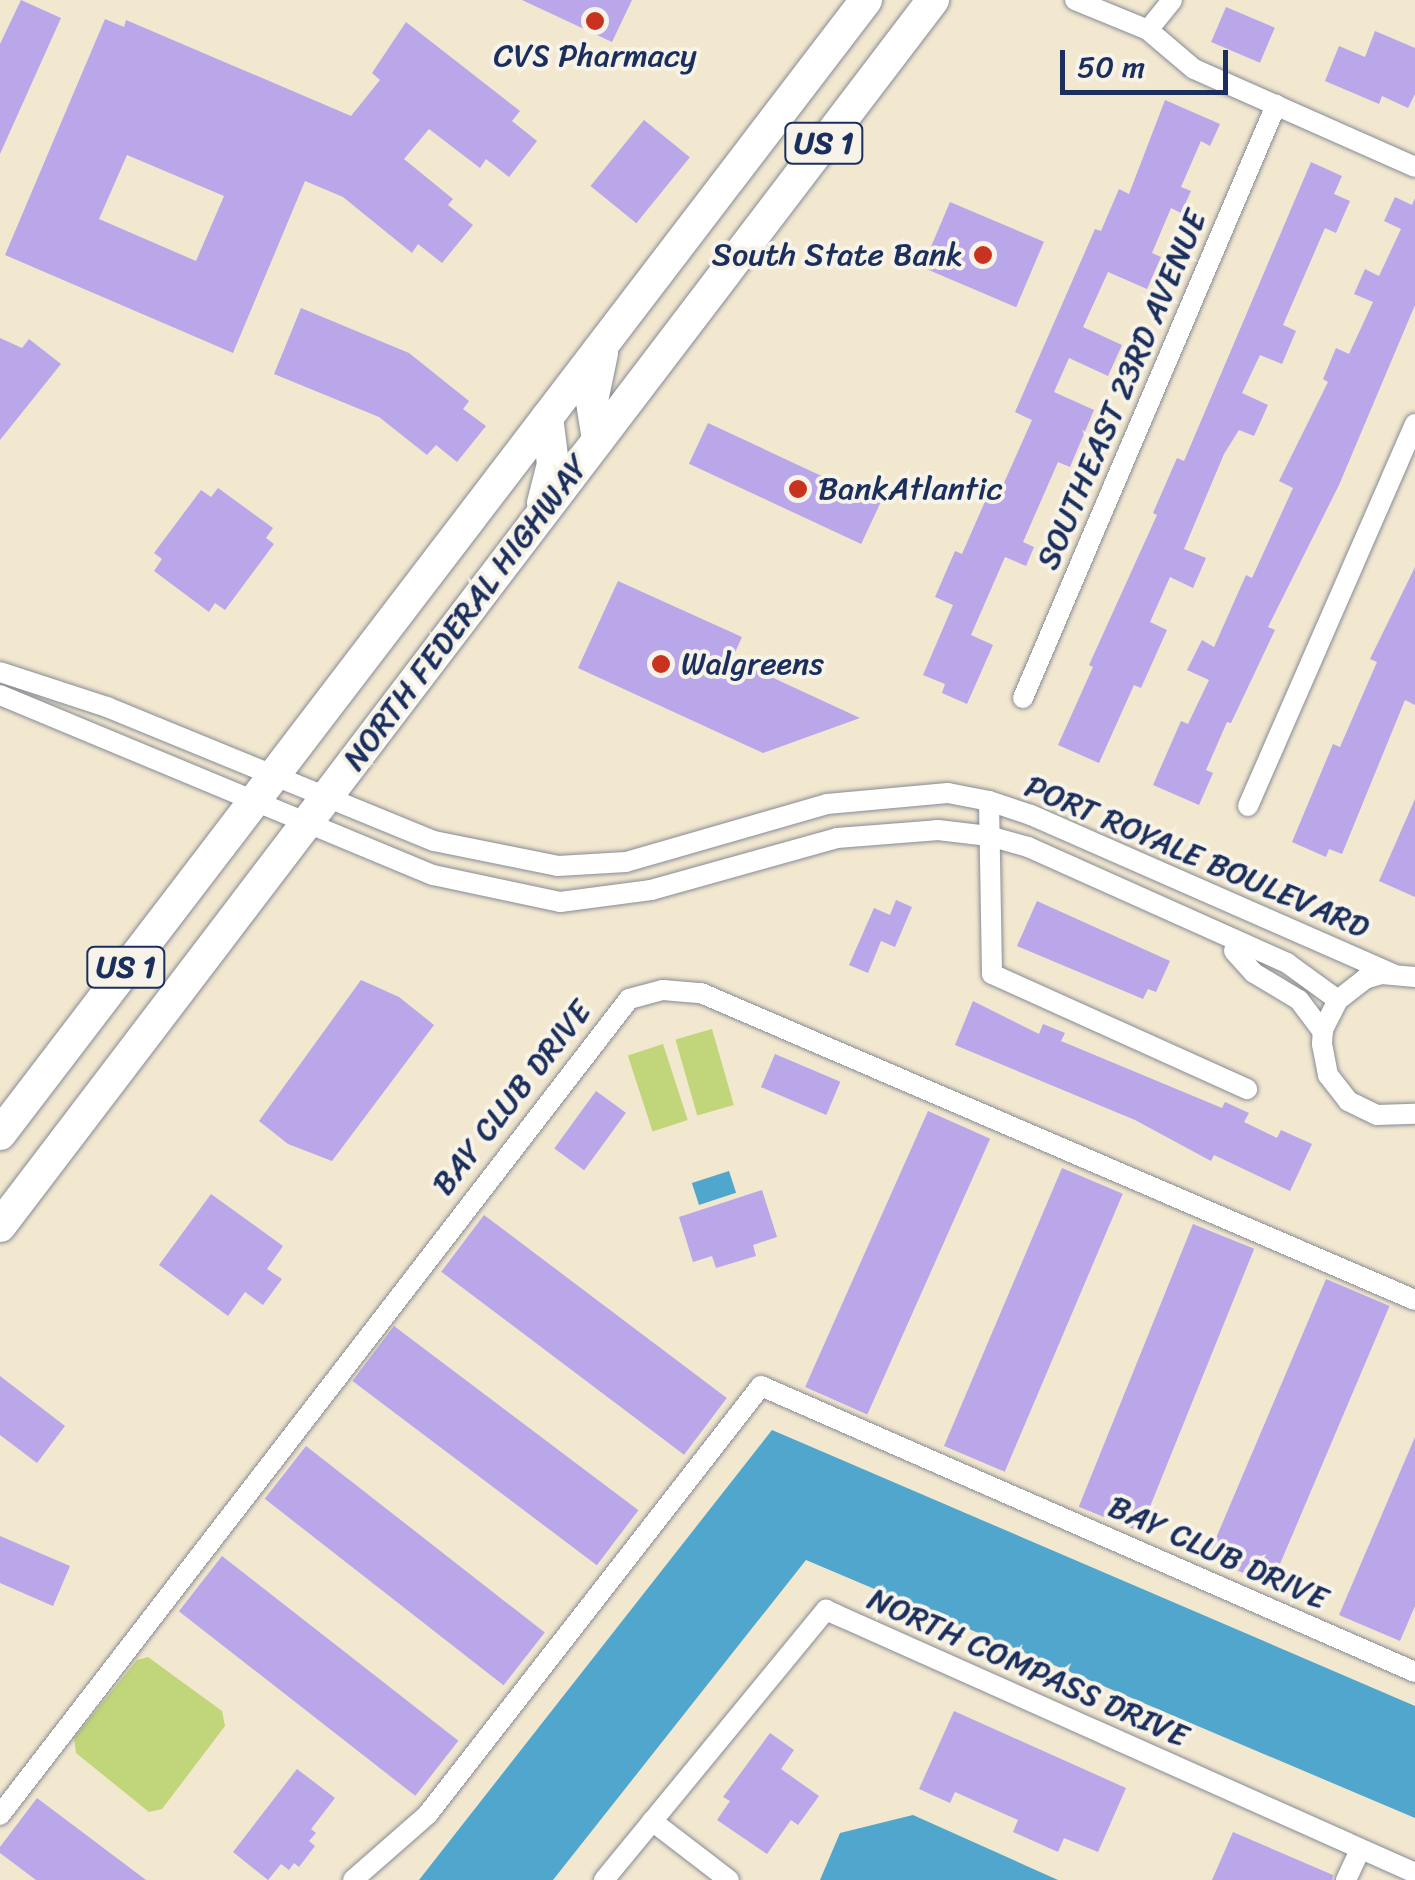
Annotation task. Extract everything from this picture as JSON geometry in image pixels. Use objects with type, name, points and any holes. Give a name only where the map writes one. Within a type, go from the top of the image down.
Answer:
[{"type":"main road","name":"NORTH FEDERAL HIGHWAY","points":[[0,1134],[866,0]]},
{"type":"main road","name":"NORTH FEDERAL HIGHWAY","points":[[0,1226],[933,0]]},
{"type":"main road","points":[[598,440],[592,402],[604,344]]},
{"type":"main road","points":[[540,516],[553,464],[548,418]]},
{"type":"street","points":[[1075,0],[1148,30],[1194,70],[1415,167]]},
{"type":"street","points":[[1148,30],[1172,0]]},
{"type":"street","name":"SOUTHEAST 23RD AVENUE","points":[[1023,698],[1276,105]]},
{"type":"street","points":[[1248,806],[1415,424]]},
{"type":"street","name":"PORT ROYALE BOULEVARD","points":[[0,672],[107,706],[274,776],[316,809],[433,875],[560,902],[651,890],[837,838],[938,830],[989,836],[1028,847],[1274,957],[1330,1015]]},
{"type":"street","points":[[0,695],[252,800],[316,809]]},
{"type":"street","name":"PORT ROYALE BOULEVARD","points":[[316,809],[434,841],[558,866],[626,862],[826,804],[948,793],[1031,815],[1392,974]]},
{"type":"street","points":[[989,801],[992,974],[1248,1088]]},
{"type":"street","points":[[1274,957],[1286,926]]},
{"type":"street","name":"PORT ROYALE BOULEVARD","points":[[1206,928],[1234,950],[1296,982],[1330,1015]]},
{"type":"street","points":[[1413,1120],[1377,1115],[1348,1101],[1328,1076],[1330,1015],[1365,980],[1392,974],[1415,977]]},
{"type":"street","name":"BAY CLUB DRIVE","points":[[0,1815],[629,999],[663,990],[702,992],[1415,1300]]},
{"type":"street","name":"BAY CLUB DRIVE","points":[[353,1880],[428,1814],[761,1386],[1415,1672]]},
{"type":"street","name":"NORTH COMPASS DRIVE","points":[[604,1880],[826,1610],[1415,1872]]},
{"type":"street","points":[[652,1820],[729,1880]]},
{"type":"street","points":[[1346,1880],[1360,1850]]},
{"type":"green space","points":[[712,1029],[734,1105],[697,1115],[675,1039]]},
{"type":"green space","points":[[663,1044],[688,1120],[653,1132],[628,1055]]},
{"type":"green space","points":[[148,1657],[222,1711],[225,1726],[162,1809],[149,1812],[76,1753],[74,1738],[137,1660]]},
{"type":"water","points":[[729,1171],[736,1193],[699,1205],[692,1183]]},
{"type":"water","points":[[772,1430],[1415,1706],[1415,1818],[806,1560],[553,1880],[419,1880]]},
{"type":"water","points":[[913,1815],[1058,1880],[820,1880],[840,1833]]},
{"type":"building","points":[[21,0],[61,18],[0,154],[0,44]]},
{"type":"building","name":"CVS Pharmacy","points":[[522,0],[632,0],[612,42]]},
{"type":"building","points":[[1226,7],[1275,28],[1260,63],[1211,42]]},
{"type":"building","points":[[105,19],[124,27],[126,20],[351,116],[380,80],[372,73],[406,22],[520,111],[512,121],[537,141],[509,177],[486,159],[480,168],[429,129],[404,159],[453,199],[448,205],[473,225],[442,263],[418,244],[412,253],[343,197],[305,181],[233,353],[5,255]],"holes":[[[127,155],[224,196],[196,261],[99,219]]]},
{"type":"building","points":[[1375,31],[1415,48],[1415,94],[1408,108],[1382,96],[1379,104],[1325,81],[1339,46],[1365,57]]},
{"type":"building","points":[[1165,100],[1220,124],[1210,146],[1201,141],[1181,187],[1191,191],[1181,213],[1171,208],[1152,253],[1161,257],[1147,289],[1108,272],[1083,327],[1122,345],[1108,376],[1069,358],[1054,392],[1094,410],[1070,467],[1058,462],[1023,542],[1034,547],[1026,566],[1005,557],[971,635],[993,645],[967,704],[942,693],[945,684],[923,675],[953,605],[935,597],[955,551],[962,554],[990,490],[999,494],[1032,420],[1015,412],[1095,229],[1101,231],[1119,189],[1129,194]]},
{"type":"building","points":[[644,120],[690,157],[636,223],[591,186]]},
{"type":"building","points":[[1311,162],[1342,176],[1334,194],[1350,201],[1336,233],[1325,228],[1283,325],[1296,331],[1282,364],[1260,355],[1242,393],[1268,405],[1254,436],[1239,430],[1224,454],[1184,549],[1206,558],[1193,588],[1170,577],[1150,622],[1167,630],[1141,688],[1134,685],[1099,763],[1058,745],[1093,667],[1089,665],[1157,515],[1153,513],[1177,458],[1184,461]]},
{"type":"building","points":[[1395,197],[1412,205],[1415,198],[1415,305],[1339,485],[1268,627],[1275,630],[1206,770],[1213,773],[1199,805],[1153,785],[1181,721],[1188,724],[1209,680],[1187,670],[1202,640],[1214,647],[1246,575],[1252,578],[1293,488],[1279,481],[1328,382],[1323,379],[1336,348],[1349,354],[1373,302],[1354,294],[1365,269],[1379,276],[1401,229],[1384,221]]},
{"type":"building","name":"South State Bank","points":[[950,202],[1044,242],[1016,307],[922,267]]},
{"type":"building","points":[[301,308],[409,353],[469,401],[463,409],[486,426],[457,462],[436,445],[427,455],[379,417],[274,374]]},
{"type":"building","points":[[0,338],[22,348],[29,339],[61,364],[0,440]]},
{"type":"building","name":"BankAtlantic","points":[[708,423],[880,503],[861,544],[689,464]]},
{"type":"building","points":[[218,488],[273,528],[266,538],[274,544],[225,610],[215,603],[209,612],[154,571],[162,559],[154,553],[201,490],[211,497]]},
{"type":"building","points":[[1415,567],[1415,705],[1405,700],[1342,854],[1329,849],[1326,857],[1292,842],[1333,744],[1340,747],[1377,662],[1370,659]]},
{"type":"building","name":"Walgreens","points":[[618,581],[742,637],[732,659],[860,718],[763,753],[578,668]]},
{"type":"building","points":[[1415,799],[1415,897],[1379,881]]},
{"type":"building","points":[[896,900],[912,907],[895,947],[881,941],[868,973],[849,965],[874,908],[890,915]]},
{"type":"building","points":[[1037,901],[1170,961],[1156,992],[1148,989],[1143,999],[1017,946]]},
{"type":"building","points":[[361,980],[399,997],[434,1025],[332,1161],[288,1144],[259,1121]]},
{"type":"building","points":[[973,1001],[1039,1034],[1043,1024],[1065,1033],[1061,1041],[1222,1108],[1225,1102],[1249,1113],[1244,1122],[1277,1138],[1281,1130],[1312,1144],[1290,1191],[1214,1155],[1211,1161],[1135,1120],[955,1045]]},
{"type":"building","points":[[775,1054],[840,1082],[826,1115],[761,1087]]},
{"type":"building","points":[[596,1091],[626,1113],[584,1170],[554,1148]]},
{"type":"building","points":[[928,1111],[990,1139],[867,1415],[805,1387]]},
{"type":"building","points":[[1062,1168],[1123,1194],[1005,1472],[944,1446]]},
{"type":"building","points":[[762,1190],[777,1237],[753,1245],[756,1256],[716,1268],[712,1256],[693,1262],[679,1217]]},
{"type":"building","points":[[211,1194],[283,1246],[267,1269],[282,1279],[263,1305],[245,1292],[228,1316],[159,1265]]},
{"type":"building","points":[[484,1215],[727,1398],[684,1455],[441,1272]]},
{"type":"building","points":[[1193,1224],[1254,1249],[1140,1532],[1079,1507]]},
{"type":"building","points":[[1326,1279],[1390,1306],[1271,1585],[1208,1558]]},
{"type":"building","points":[[394,1326],[638,1510],[597,1565],[352,1381]]},
{"type":"building","points":[[0,1376],[65,1426],[37,1463],[0,1435]]},
{"type":"building","points":[[1415,1437],[1415,1606],[1400,1641],[1339,1615]]},
{"type":"building","points":[[306,1446],[545,1633],[504,1685],[265,1499]]},
{"type":"building","points":[[0,1536],[70,1566],[53,1606],[0,1583]]},
{"type":"building","points":[[222,1556],[458,1741],[415,1796],[179,1611]]},
{"type":"building","points":[[954,1711],[1126,1788],[1098,1852],[1064,1838],[1058,1852],[1013,1832],[1018,1820],[955,1792],[950,1803],[919,1789]]},
{"type":"building","points":[[770,1733],[794,1750],[781,1769],[819,1796],[798,1825],[791,1820],[767,1854],[717,1820],[730,1801],[723,1797]]},
{"type":"building","points":[[297,1769],[335,1798],[311,1829],[316,1833],[309,1841],[315,1846],[299,1867],[294,1863],[289,1870],[281,1864],[268,1880],[233,1852]]},
{"type":"building","points":[[37,1798],[146,1880],[36,1880],[0,1853],[0,1847]]},
{"type":"building","points":[[1233,1832],[1333,1875],[1332,1880],[1212,1880]]},
{"type":"place","name":"CVS Pharmacy","points":[[595,21]]},
{"type":"place","name":"South State Bank","points":[[983,255]]},
{"type":"place","name":"BankAtlantic","points":[[798,489]]},
{"type":"place","name":"Walgreens","points":[[661,664]]}]
